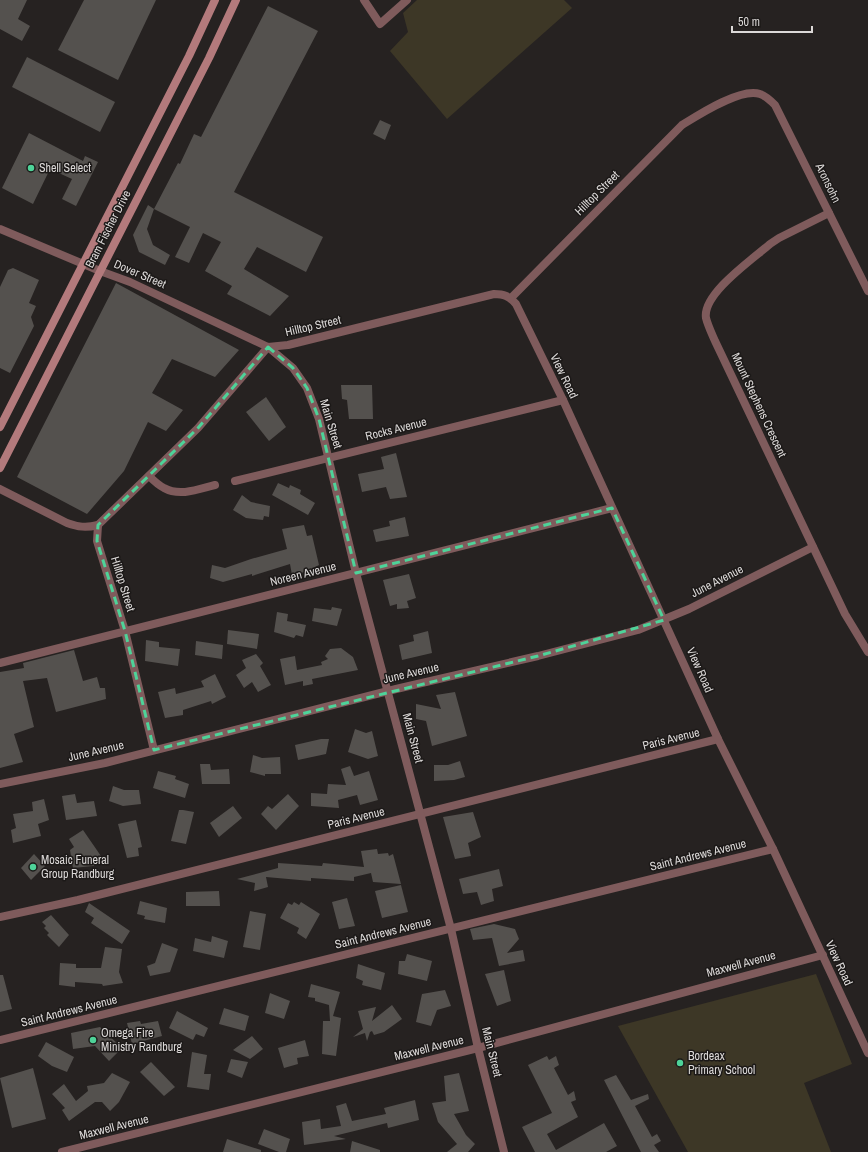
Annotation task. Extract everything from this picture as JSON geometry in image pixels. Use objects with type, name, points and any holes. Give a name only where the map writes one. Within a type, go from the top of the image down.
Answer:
[{"type":"main road","name":"Bram Fischer Drive","points":[[0,427],[189,56],[215,0]]},
{"type":"main road","name":"Bram Fischer Drive","points":[[0,468],[209,58],[236,0]]},
{"type":"street","points":[[364,0],[380,24],[407,0]]},
{"type":"street","name":"Hilltop Street","points":[[268,347],[288,345],[494,294],[503,294],[511,298],[682,125],[705,110],[733,98],[748,93],[758,94]]},
{"type":"street","name":"Aronsohn","points":[[758,94],[768,98],[782,115],[868,291]]},
{"type":"street","name":"Mount Stephens Crescent","points":[[829,213],[779,238],[764,249],[718,289],[706,310],[706,318],[718,348],[845,614],[868,652]]},
{"type":"street","name":"Dover Street","points":[[0,230],[137,285],[268,347]]},
{"type":"street","name":"View Road","points":[[511,298],[516,304],[563,400],[718,739],[773,849],[868,1053]]},
{"type":"street","points":[[0,489],[67,523],[78,527],[87,528],[98,525],[198,428],[268,347]]},
{"type":"street","name":"Main Street","points":[[268,347],[293,368],[307,388],[319,419],[356,573],[451,929],[478,1048],[504,1152]]},
{"type":"street","name":"Rocks Avenue","points":[[235,481],[563,400]]},
{"type":"street","points":[[149,476],[164,488],[174,492],[188,492],[216,485]]},
{"type":"street","name":"Noreen Avenue","points":[[0,663],[612,508]]},
{"type":"street","name":"Hilltop Street","points":[[98,525],[97,541],[125,631],[154,750]]},
{"type":"street","name":"June Avenue","points":[[0,784],[105,762],[638,630],[664,620],[813,547]]},
{"type":"street","name":"Paris Avenue","points":[[0,917],[78,900],[718,739]]},
{"type":"street","name":"Saint Andrews Avenue","points":[[0,1040],[773,849]]},
{"type":"street","name":"Maxwell Avenue","points":[[62,1152],[478,1048],[822,955]]},
{"type":"highlighted area","points":[[268,347],[293,368],[307,388],[319,419],[356,573],[612,508],[664,620],[538,656],[154,750],[125,631],[97,541],[98,525],[198,428]]},
{"type":"shaded area","points":[[417,0],[564,0],[572,8],[447,119],[390,51],[408,32],[403,13]]},
{"type":"shaded area","points":[[816,974],[852,1064],[804,1083],[831,1152],[688,1152],[618,1026]]},
{"type":"building","points":[[0,0],[27,0],[18,19],[30,26],[22,41],[0,29]]},
{"type":"building","points":[[84,0],[156,0],[118,80],[58,50]]},
{"type":"building","points":[[268,6],[318,31],[234,192],[323,237],[306,272],[257,247],[244,269],[289,296],[270,316],[227,294],[232,286],[205,271],[221,242],[203,233],[189,263],[175,257],[190,227],[154,209],[178,163],[180,164],[194,134],[201,137]]},
{"type":"building","points":[[27,57],[115,102],[100,132],[12,87]]},
{"type":"building","points":[[380,120],[391,125],[385,140],[373,134]]},
{"type":"building","name":"Shell Select","points":[[29,133],[83,161],[85,156],[98,162],[76,206],[62,199],[72,179],[50,169],[33,204],[2,188]]},
{"type":"building","points":[[148,205],[154,209],[147,229],[153,245],[170,255],[165,265],[139,252],[133,235]]},
{"type":"building","points":[[13,268],[39,280],[29,303],[36,306],[31,317],[34,326],[10,373],[0,368],[0,287],[8,270]]},
{"type":"building","points":[[116,283],[239,350],[215,377],[172,359],[152,393],[183,410],[166,431],[148,422],[124,471],[87,514],[17,477]]},
{"type":"building","points":[[341,385],[372,385],[373,419],[349,419],[347,400],[342,399]]},
{"type":"building","points":[[266,397],[286,427],[269,441],[246,412]]},
{"type":"building","points":[[396,453],[407,497],[390,499],[386,487],[362,492],[358,474],[384,469],[381,457]]},
{"type":"building","points":[[278,483],[289,488],[290,485],[301,490],[300,494],[315,503],[308,515],[272,495]]},
{"type":"building","points":[[242,495],[251,502],[270,506],[269,517],[264,516],[263,520],[246,518],[233,510]]},
{"type":"building","points":[[405,517],[409,536],[376,542],[373,530],[390,526],[389,521]]},
{"type":"building","points":[[304,525],[307,536],[312,535],[319,565],[313,568],[313,570],[292,575],[290,564],[252,576],[252,574],[223,582],[210,578],[212,565],[225,568],[287,549],[282,529]]},
{"type":"building","points":[[409,574],[416,598],[407,601],[409,608],[397,609],[397,604],[390,606],[383,580]]},
{"type":"building","points":[[332,607],[342,609],[337,626],[312,621],[314,608],[331,610]]},
{"type":"building","points":[[277,612],[288,614],[287,621],[306,625],[303,637],[296,635],[294,638],[274,632]]},
{"type":"building","points":[[228,630],[259,634],[257,649],[227,644]]},
{"type":"building","points":[[428,631],[432,653],[402,660],[399,645],[414,641],[413,635]]},
{"type":"building","points":[[146,640],[159,642],[159,647],[180,649],[178,666],[145,661]]},
{"type":"building","points":[[196,641],[223,645],[222,659],[195,655]]},
{"type":"building","points":[[341,648],[353,657],[358,670],[312,679],[313,684],[303,686],[303,681],[285,685],[280,659],[295,656],[297,670],[322,665],[321,662],[328,659],[325,656],[330,649]]},
{"type":"building","points":[[74,650],[83,681],[97,677],[100,688],[105,688],[106,699],[56,712],[47,678],[23,681],[34,727],[14,734],[23,762],[0,768],[0,672],[24,668],[23,663]]},
{"type":"building","points":[[256,654],[263,663],[260,666],[271,685],[258,692],[252,682],[244,688],[236,675],[246,668],[242,660]]},
{"type":"building","points":[[215,674],[226,697],[212,704],[211,701],[183,710],[183,715],[165,718],[158,692],[175,688],[176,694],[204,687],[201,681]]},
{"type":"building","points":[[455,692],[467,736],[432,746],[426,721],[416,719],[416,704],[441,709],[436,695]]},
{"type":"building","points":[[355,729],[366,733],[372,731],[378,756],[368,759],[348,752]]},
{"type":"building","points":[[321,739],[329,739],[326,754],[298,760],[295,745]]},
{"type":"building","points":[[253,755],[262,758],[280,757],[281,774],[265,774],[265,776],[250,772]]},
{"type":"building","points":[[460,761],[465,777],[454,780],[434,781],[434,765],[448,765]]},
{"type":"building","points":[[200,764],[210,764],[211,770],[229,769],[230,784],[202,784]]},
{"type":"building","points":[[350,766],[354,776],[369,771],[378,800],[360,805],[357,795],[338,800],[339,808],[311,806],[311,793],[327,794],[328,784],[346,785],[341,769]]},
{"type":"building","points":[[158,771],[176,776],[175,779],[189,784],[185,798],[153,788]]},
{"type":"building","points":[[113,786],[124,790],[139,790],[141,804],[123,806],[109,801]]},
{"type":"building","points":[[75,794],[77,803],[94,801],[97,816],[66,820],[62,796]]},
{"type":"building","points":[[288,794],[299,806],[276,830],[261,814],[268,806],[272,809]]},
{"type":"building","points":[[44,799],[49,820],[38,824],[41,836],[13,843],[11,830],[16,828],[13,814],[33,811],[32,802]]},
{"type":"building","points":[[233,806],[242,818],[219,837],[210,823]]},
{"type":"building","points":[[179,810],[194,812],[186,844],[171,841]]},
{"type":"building","points":[[473,812],[481,837],[468,843],[471,856],[455,859],[443,817]]},
{"type":"building","points":[[136,820],[142,847],[138,848],[139,856],[127,858],[118,824]]},
{"type":"building","points":[[83,830],[103,859],[93,866],[73,868],[70,850],[74,847],[69,839]]},
{"type":"building","points":[[377,849],[378,854],[388,853],[389,856],[393,854],[401,884],[373,882],[371,873],[354,877],[354,881],[311,878],[311,881],[266,877],[268,887],[254,891],[255,883],[237,879],[278,868],[278,863],[322,866],[323,863],[364,867],[361,851]]},
{"type":"building","name":"Mosaic Funeral Group Randburg","points":[[34,854],[45,866],[31,880],[21,868]]},
{"type":"building","points":[[499,869],[503,886],[492,889],[494,901],[481,905],[477,892],[463,894],[459,879]]},
{"type":"building","points":[[401,885],[408,912],[382,918],[375,891]]},
{"type":"building","points":[[219,891],[220,906],[186,906],[186,892]]},
{"type":"building","points":[[347,898],[355,926],[339,929],[332,902]]},
{"type":"building","points":[[140,901],[167,908],[165,923],[144,919],[145,916],[137,914]]},
{"type":"building","points":[[294,902],[299,905],[301,902],[320,914],[306,939],[297,933],[299,928],[280,918],[288,903],[292,905]]},
{"type":"building","points":[[89,903],[130,931],[122,944],[91,923],[94,918],[85,912]]},
{"type":"building","points":[[250,911],[266,914],[260,950],[243,947]]},
{"type":"building","points":[[51,915],[69,935],[59,947],[47,935],[49,933],[44,928],[46,926],[42,922]]},
{"type":"building","points":[[494,924],[515,929],[519,939],[507,953],[523,950],[525,961],[499,966],[492,938],[473,940],[470,929]]},
{"type":"building","points":[[212,936],[228,941],[224,958],[193,951],[195,938],[211,942]]},
{"type":"building","points":[[162,943],[178,949],[170,972],[150,976],[147,966],[155,963]]},
{"type":"building","points":[[105,947],[122,949],[119,972],[123,983],[103,986],[102,984],[75,982],[75,987],[59,985],[60,963],[76,964],[76,968],[101,968]]},
{"type":"building","points":[[407,954],[432,961],[427,981],[398,974],[399,961],[405,961]]},
{"type":"building","points":[[358,964],[385,973],[381,990],[362,985],[363,981],[356,978]]},
{"type":"building","points":[[504,970],[511,1001],[497,1006],[485,974]]},
{"type":"building","points":[[0,975],[3,975],[12,1009],[0,1012]]},
{"type":"building","points":[[311,984],[340,992],[333,1016],[341,1018],[336,1056],[322,1054],[323,1021],[330,1021],[329,1005],[315,1001],[315,998],[308,997]]},
{"type":"building","points":[[445,990],[451,1006],[437,1010],[431,1026],[416,1022],[422,994]]},
{"type":"building","points":[[270,993],[290,1001],[284,1019],[265,1013]]},
{"type":"building","points":[[392,1005],[402,1019],[384,1032],[374,1035],[372,1031],[370,1032],[367,1041],[365,1033],[353,1037],[363,1029],[358,1011],[376,1007],[372,1021]]},
{"type":"building","points":[[224,1008],[249,1016],[245,1031],[219,1024]]},
{"type":"building","points":[[177,1011],[208,1028],[204,1037],[196,1034],[193,1040],[169,1028]]},
{"type":"building","points":[[140,1021],[141,1024],[158,1021],[162,1036],[132,1044],[127,1023]]},
{"type":"building","name":"Omega Fire Ministry Randburg","points":[[100,1027],[122,1048],[109,1061],[95,1046],[73,1049],[71,1033]]},
{"type":"building","points":[[252,1036],[263,1049],[250,1059],[233,1050]]},
{"type":"building","points":[[305,1040],[309,1056],[297,1058],[298,1064],[284,1068],[278,1048]]},
{"type":"building","points":[[46,1042],[74,1057],[67,1072],[52,1066],[38,1056]]},
{"type":"building","points":[[192,1052],[207,1055],[204,1074],[211,1074],[209,1090],[187,1087]]},
{"type":"building","points":[[547,1056],[549,1060],[556,1056],[559,1065],[554,1068],[568,1095],[574,1091],[576,1100],[571,1102],[578,1117],[547,1134],[556,1150],[604,1123],[617,1146],[606,1152],[535,1152],[522,1127],[552,1113],[528,1065]]},
{"type":"building","points":[[231,1059],[248,1062],[242,1078],[227,1072]]},
{"type":"building","points":[[151,1062],[175,1087],[164,1096],[140,1072]]},
{"type":"building","points":[[33,1068],[46,1119],[12,1128],[0,1078]]},
{"type":"building","points":[[112,1073],[130,1082],[119,1102],[110,1111],[102,1102],[95,1102],[69,1121],[62,1110],[65,1108],[52,1094],[64,1084],[76,1101],[88,1091],[87,1086],[104,1083]]},
{"type":"building","points":[[459,1073],[469,1111],[454,1114],[466,1135],[475,1144],[468,1152],[447,1152],[457,1144],[438,1122],[432,1103],[446,1101],[444,1076]]},
{"type":"building","points":[[616,1075],[631,1100],[648,1094],[649,1099],[635,1106],[652,1137],[657,1134],[661,1141],[654,1145],[659,1152],[641,1152],[604,1080]]},
{"type":"building","points":[[415,1100],[419,1120],[388,1128],[387,1123],[334,1136],[346,1139],[304,1145],[302,1122],[320,1119],[321,1129],[341,1126],[336,1106],[346,1103],[352,1121],[386,1114],[384,1108]]},
{"type":"building","points":[[264,1129],[290,1139],[286,1152],[279,1152],[258,1144]]},
{"type":"building","points":[[227,1139],[261,1150],[261,1152],[223,1152]]},
{"type":"building","points":[[352,1141],[380,1150],[380,1152],[350,1152]]},
{"type":"place","name":"Shell Select","points":[[31,168]]},
{"type":"place","name":"Mosaic Funeral Group Randburg","points":[[33,867]]},
{"type":"place","name":"Omega Fire Ministry Randburg","points":[[93,1040]]},
{"type":"place","name":"Bordeax Primary School","points":[[680,1063]]}]
